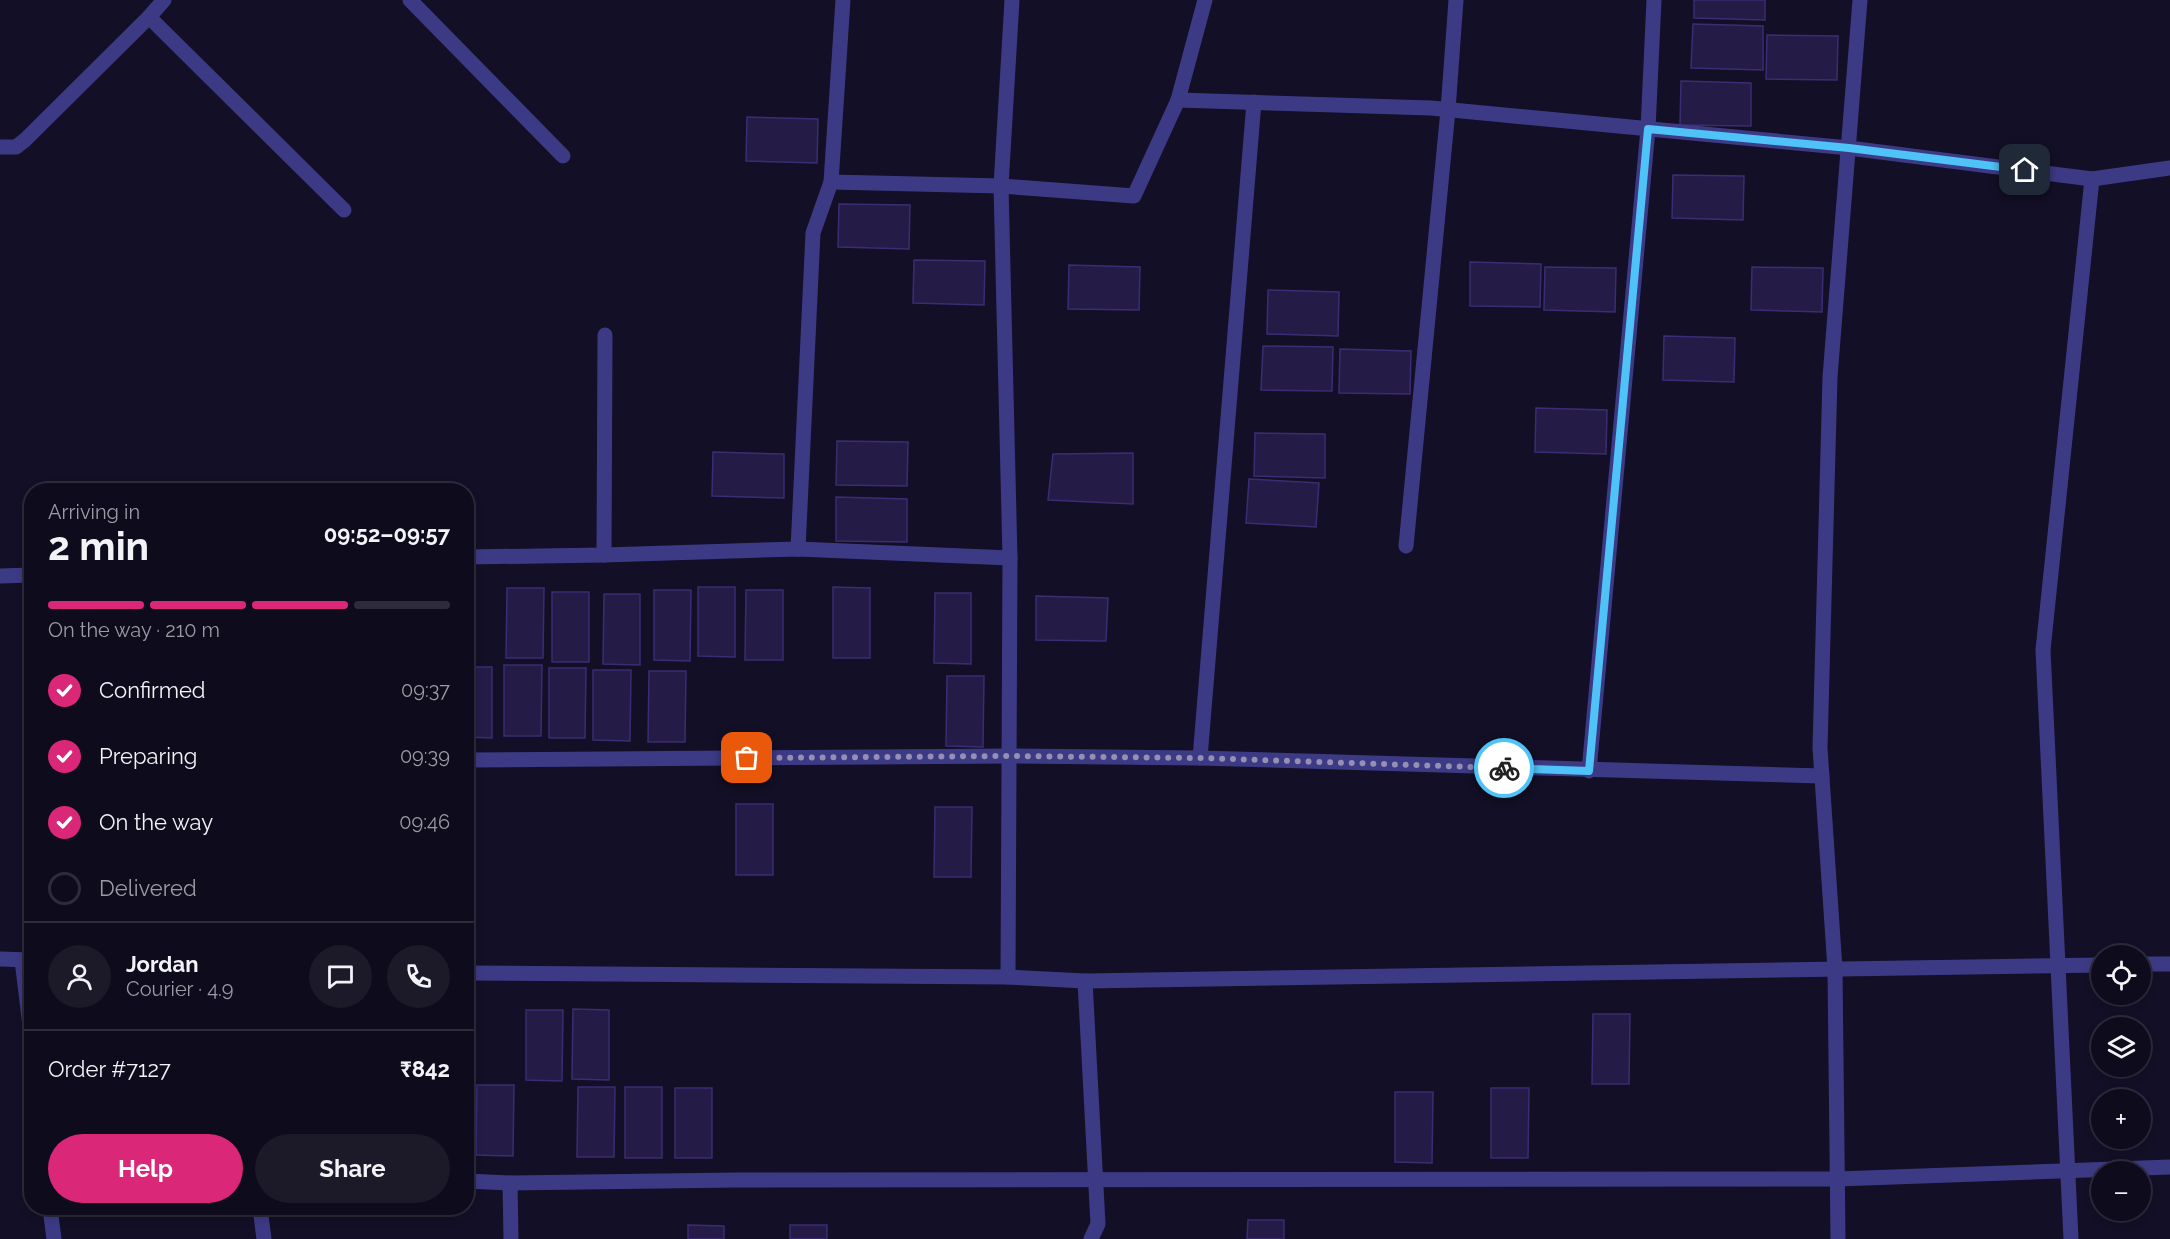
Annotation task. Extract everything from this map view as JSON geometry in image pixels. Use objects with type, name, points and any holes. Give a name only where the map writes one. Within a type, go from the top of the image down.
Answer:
[{"type":"street","points":[[0,147],[16,147],[25,140],[164,0]]},
{"type":"street","points":[[410,0],[562,156]]},
{"type":"street","points":[[798,549],[813,233],[831,182],[843,0]]},
{"type":"street","points":[[1008,977],[1010,558],[1001,186],[1012,0]]},
{"type":"street","points":[[831,182],[1001,186],[1134,196],[1178,100],[1205,0]]},
{"type":"street","points":[[1406,546],[1448,110],[1456,0]]},
{"type":"street","points":[[1589,771],[1648,129],[1654,0]]},
{"type":"street","points":[[1838,1239],[1835,969],[1820,748],[1830,377],[1860,0]]},
{"type":"street","points":[[149,17],[344,210]]},
{"type":"street","points":[[1178,100],[1448,110],[1849,148],[2092,179],[2170,168]]},
{"type":"street","points":[[1200,758],[1254,102]]},
{"type":"street","points":[[2071,1239],[2043,650],[2092,179]]},
{"type":"street","points":[[604,555],[605,335]]},
{"type":"street","points":[[474,557],[798,549],[1010,558]]},
{"type":"street","points":[[0,576],[24,575]]},
{"type":"street","points":[[474,760],[1010,756],[1200,758],[1822,776]]},
{"type":"street","points":[[0,959],[24,960]]},
{"type":"street","points":[[2151,964],[2170,964]]},
{"type":"street","points":[[474,973],[1008,977],[1085,981],[2091,965]]},
{"type":"street","points":[[1085,981],[1099,1231],[1091,1239]]},
{"type":"street","points":[[474,1182],[1837,1179],[2170,1167]]},
{"type":"street","points":[[510,1183],[511,1239]]},
{"type":"street","points":[[51,1215],[54,1239]]},
{"type":"street","points":[[261,1215],[264,1239]]},
{"type":"building","points":[[1694,0],[1765,0],[1765,20],[1694,18]]},
{"type":"building","points":[[1693,24],[1763,26],[1763,70],[1691,68]]},
{"type":"building","points":[[1767,35],[1838,36],[1837,80],[1766,79]]},
{"type":"building","points":[[1681,81],[1751,83],[1751,126],[1680,125]]},
{"type":"building","points":[[747,117],[818,119],[817,163],[746,161]]},
{"type":"building","points":[[1673,175],[1744,176],[1743,220],[1672,218]]},
{"type":"building","points":[[839,204],[910,205],[909,249],[838,247]]},
{"type":"building","points":[[914,260],[985,261],[984,305],[913,303]]},
{"type":"building","points":[[1470,262],[1541,264],[1540,307],[1470,306]]},
{"type":"building","points":[[1069,265],[1140,267],[1139,310],[1068,309]]},
{"type":"building","points":[[1545,267],[1616,268],[1615,312],[1544,310]]},
{"type":"building","points":[[1752,267],[1823,268],[1822,312],[1751,310]]},
{"type":"building","points":[[1268,290],[1339,292],[1338,336],[1267,334]]},
{"type":"building","points":[[1664,336],[1735,338],[1734,382],[1663,380]]},
{"type":"building","points":[[1263,346],[1333,347],[1332,391],[1261,390]]},
{"type":"building","points":[[1340,349],[1411,351],[1410,394],[1339,393]]},
{"type":"building","points":[[1536,408],[1607,410],[1606,454],[1535,452]]},
{"type":"building","points":[[1255,433],[1325,434],[1325,478],[1254,476]]},
{"type":"building","points":[[837,441],[908,442],[907,486],[836,485]]},
{"type":"building","points":[[713,452],[784,454],[784,498],[712,496]]},
{"type":"building","points":[[1133,453],[1133,504],[1048,500],[1053,454]]},
{"type":"building","points":[[1249,479],[1319,483],[1316,527],[1246,523]]},
{"type":"building","points":[[836,497],[907,499],[907,542],[836,541]]},
{"type":"building","points":[[698,587],[735,587],[735,657],[698,656]]},
{"type":"building","points":[[833,587],[870,588],[870,658],[833,658]]},
{"type":"building","points":[[507,588],[544,588],[543,658],[506,658]]},
{"type":"building","points":[[654,590],[691,590],[690,661],[654,660]]},
{"type":"building","points":[[746,590],[783,590],[783,660],[745,660]]},
{"type":"building","points":[[552,592],[589,592],[589,662],[552,662]]},
{"type":"building","points":[[935,593],[971,593],[971,664],[934,663]]},
{"type":"building","points":[[604,594],[640,594],[640,665],[603,664]]},
{"type":"building","points":[[1036,596],[1108,598],[1106,641],[1036,640]]},
{"type":"building","points":[[504,665],[542,665],[541,736],[504,736]]},
{"type":"building","points":[[474,667],[492,667],[492,738],[474,737]]},
{"type":"building","points":[[549,668],[586,668],[585,738],[549,738]]},
{"type":"building","points":[[593,670],[631,670],[630,741],[593,740]]},
{"type":"building","points":[[649,671],[686,671],[685,742],[648,742]]},
{"type":"building","points":[[947,676],[984,676],[983,747],[946,746]]},
{"type":"building","points":[[736,804],[773,804],[773,875],[736,875]]},
{"type":"building","points":[[935,807],[972,807],[971,877],[934,877]]},
{"type":"building","points":[[573,1009],[609,1010],[609,1080],[572,1079]]},
{"type":"building","points":[[526,1010],[563,1010],[562,1081],[526,1080]]},
{"type":"building","points":[[1593,1014],[1630,1014],[1629,1084],[1592,1084]]},
{"type":"building","points":[[477,1085],[514,1085],[513,1156],[476,1155]]},
{"type":"building","points":[[578,1087],[615,1087],[614,1157],[577,1157]]},
{"type":"building","points":[[625,1087],[662,1087],[662,1158],[625,1158]]},
{"type":"building","points":[[675,1088],[712,1088],[712,1158],[675,1158]]},
{"type":"building","points":[[1491,1088],[1529,1088],[1528,1158],[1491,1158]]},
{"type":"building","points":[[1395,1092],[1433,1092],[1432,1163],[1395,1162]]},
{"type":"building","points":[[1248,1220],[1284,1220],[1284,1239],[1247,1239]]},
{"type":"building","points":[[688,1225],[724,1226],[724,1239],[688,1239]]},
{"type":"building","points":[[790,1225],[827,1225],[827,1239],[790,1239]]},
{"type":"way so far","points":[[747,758],[1010,756],[1200,758],[1504,768]]},
{"type":"route","points":[[1504,768],[1589,771],[1648,129],[1849,148],[2025,170]]}]
